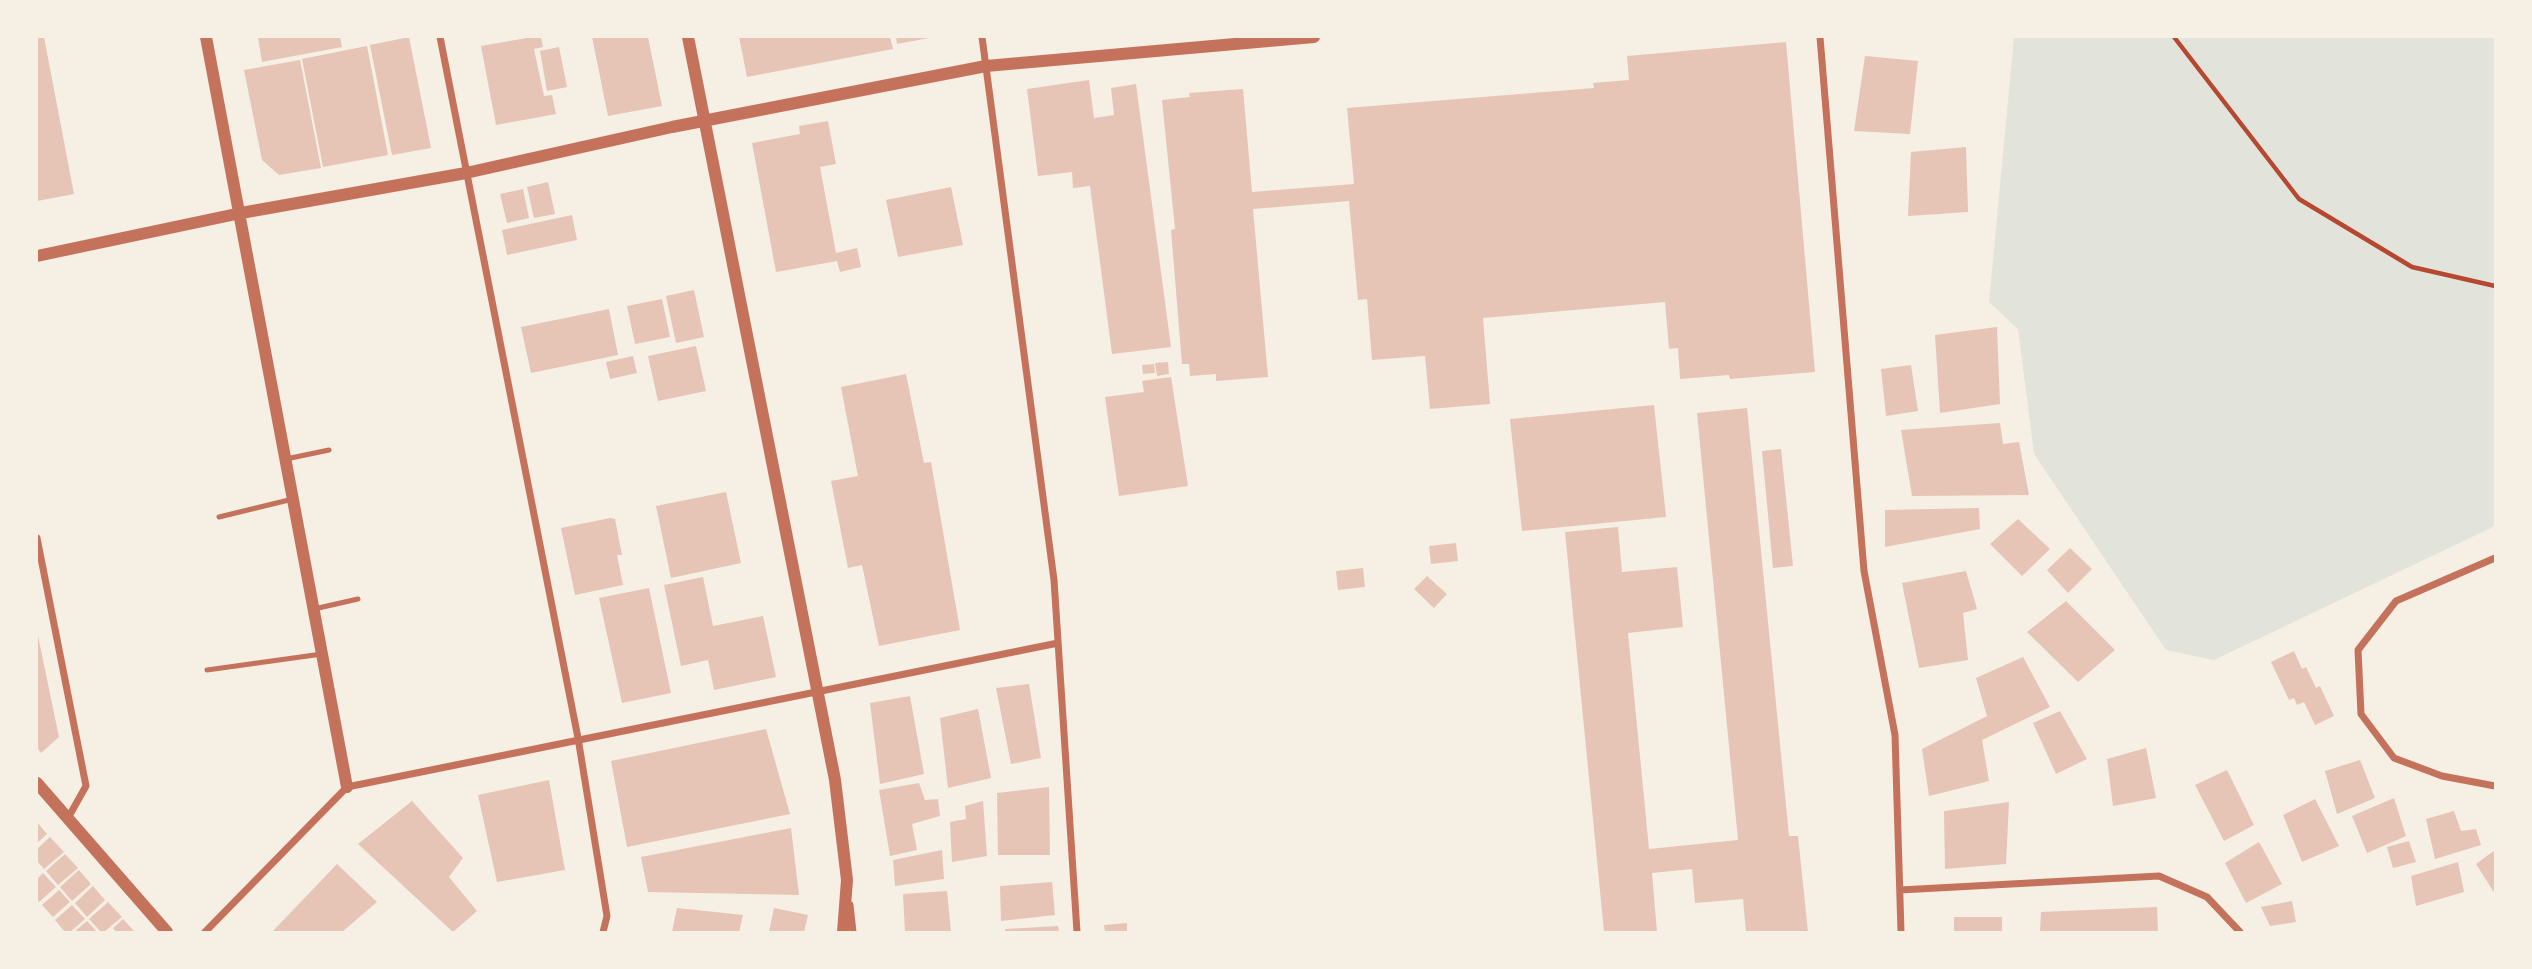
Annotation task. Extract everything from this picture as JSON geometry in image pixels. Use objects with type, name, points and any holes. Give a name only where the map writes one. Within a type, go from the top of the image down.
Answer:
[{"type":"street","points":[[206,37],[347,787]]},
{"type":"street","points":[[440,37],[578,738],[607,916],[603,932]]},
{"type":"street","points":[[688,37],[835,780],[853,932]]},
{"type":"street","points":[[982,37],[1054,580],[1077,932]]},
{"type":"street","points":[[37,256],[241,213],[466,173],[704,120],[986,66],[1256,39],[1314,37]]},
{"type":"street","points":[[1820,37],[1864,571],[1895,734],[1901,932]]},
{"type":"street","points":[[37,538],[86,786],[68,818]]},
{"type":"street","points":[[2495,558],[2396,601],[2358,650],[2361,714],[2394,758],[2442,776],[2495,786]]},
{"type":"street","points":[[205,932],[347,787],[578,738],[1058,643]]},
{"type":"street","points":[[37,783],[167,932]]},
{"type":"street","points":[[1900,890],[2159,876],[2207,897],[2240,932]]},
{"type":"street","points":[[843,932],[847,880]]},
{"type":"lane","points":[[286,459],[330,450]]},
{"type":"lane","points":[[219,517],[293,499]]},
{"type":"lane","points":[[314,608],[358,599]]},
{"type":"lane","points":[[207,670],[322,654]]},
{"type":"path","points":[[2174,37],[2299,199],[2412,267],[2495,286]]},
{"type":"shaded area","points":[[2014,37],[2495,39],[2495,526],[2214,660],[2166,650],[2034,454],[2018,329],[1989,302]]},
{"type":"building","points":[[37,37],[44,37],[74,194],[37,201]]},
{"type":"building","points":[[258,37],[340,37],[342,47],[262,62]]},
{"type":"building","points":[[409,37],[431,148],[392,155],[370,45]]},
{"type":"building","points":[[541,37],[543,47],[534,49],[544,96],[552,95],[556,114],[496,125],[481,46]]},
{"type":"building","points":[[592,37],[648,37],[662,106],[608,116]]},
{"type":"building","points":[[739,37],[890,37],[893,49],[747,77]]},
{"type":"building","points":[[896,37],[929,37],[929,38],[897,44]]},
{"type":"building","points":[[1786,42],[1815,372],[1730,379],[1729,375],[1680,379],[1678,348],[1669,349],[1665,302],[1483,318],[1490,404],[1430,409],[1425,356],[1372,360],[1367,299],[1358,300],[1349,201],[1253,209],[1268,377],[1216,381],[1216,374],[1190,376],[1189,364],[1182,364],[1171,230],[1175,229],[1162,100],[1190,97],[1189,93],[1243,89],[1252,192],[1354,184],[1347,108],[1594,88],[1593,83],[1629,80],[1627,56]]},
{"type":"building","points":[[367,46],[388,155],[323,167],[302,59]]},
{"type":"building","points":[[559,47],[567,87],[547,91],[540,51]]},
{"type":"building","points":[[1865,56],[1918,61],[1910,134],[1854,131]]},
{"type":"building","points":[[300,60],[321,168],[279,175],[262,160],[244,70]]},
{"type":"building","points":[[1089,80],[1094,118],[1114,115],[1111,88],[1136,84],[1171,347],[1112,354],[1090,186],[1073,188],[1072,172],[1038,176],[1027,89]]},
{"type":"building","points":[[828,121],[836,164],[820,167],[836,253],[857,248],[861,267],[840,272],[837,261],[776,272],[752,143],[800,134],[799,126]]},
{"type":"building","points":[[1966,147],[1968,212],[1908,216],[1911,152]]},
{"type":"building","points":[[548,182],[555,214],[534,218],[527,187]]},
{"type":"building","points":[[951,187],[963,245],[898,257],[886,200]]},
{"type":"building","points":[[523,189],[529,218],[507,223],[500,194]]},
{"type":"building","points":[[572,215],[577,240],[507,255],[502,230]]},
{"type":"building","points":[[694,290],[704,337],[676,343],[666,296]]},
{"type":"building","points":[[662,299],[670,337],[635,344],[627,306]]},
{"type":"building","points":[[609,309],[618,355],[531,373],[521,327]]},
{"type":"building","points":[[1997,327],[2000,404],[1940,413],[1935,335]]},
{"type":"building","points":[[696,346],[706,391],[658,401],[648,356]]},
{"type":"building","points":[[633,356],[637,373],[610,379],[606,362]]},
{"type":"building","points":[[1168,362],[1169,374],[1157,376],[1155,363]]},
{"type":"building","points":[[1154,364],[1155,373],[1143,374],[1142,365]]},
{"type":"building","points":[[1911,365],[1918,411],[1886,416],[1881,369]]},
{"type":"building","points":[[906,374],[924,463],[931,462],[960,630],[879,646],[862,565],[848,568],[831,481],[858,476],[841,387]]},
{"type":"building","points":[[1171,377],[1188,486],[1119,496],[1105,397],[1144,392],[1142,381]]},
{"type":"building","points":[[1654,405],[1666,517],[1522,531],[1510,419]]},
{"type":"building","points":[[1747,408],[1789,836],[1798,836],[1808,932],[1746,932],[1743,899],[1695,903],[1692,869],[1652,873],[1657,932],[1604,932],[1565,532],[1618,527],[1622,572],[1677,567],[1683,627],[1628,633],[1649,849],[1738,840],[1697,413]]},
{"type":"building","points":[[2000,423],[2003,444],[2019,442],[2029,495],[1912,496],[1901,430]]},
{"type":"building","points":[[1781,449],[1793,566],[1773,568],[1762,451]]},
{"type":"building","points":[[726,492],[741,563],[671,578],[656,506]]},
{"type":"building","points":[[1979,508],[1980,529],[1885,547],[1885,510]]},
{"type":"building","points":[[615,519],[622,555],[617,555],[623,585],[575,595],[561,528]]},
{"type":"building","points":[[2018,519],[2050,549],[2022,576],[1990,544]]},
{"type":"building","points":[[1456,543],[1458,561],[1431,564],[1429,546]]},
{"type":"building","points":[[2070,548],[2092,569],[2068,593],[2047,570]]},
{"type":"building","points":[[1363,568],[1365,587],[1338,590],[1336,571]]},
{"type":"building","points":[[1966,571],[1977,609],[1963,613],[1968,660],[1919,668],[1902,583]]},
{"type":"building","points":[[1427,576],[1447,594],[1434,608],[1414,589]]},
{"type":"building","points":[[703,577],[713,626],[763,616],[776,677],[714,690],[708,660],[681,666],[664,585]]},
{"type":"building","points":[[649,588],[671,693],[622,703],[599,598]]},
{"type":"building","points":[[2066,601],[2115,650],[2078,682],[2027,632]]},
{"type":"building","points":[[37,631],[59,737],[41,753],[37,747]]},
{"type":"building","points":[[2294,651],[2302,669],[2306,667],[2316,688],[2320,686],[2334,716],[2315,725],[2304,702],[2297,705],[2294,698],[2289,700],[2271,662]]},
{"type":"building","points":[[2023,657],[2050,707],[1982,740],[1989,781],[1929,796],[1922,749],[1987,716],[1976,678]]},
{"type":"building","points":[[1029,684],[1041,758],[1011,764],[996,688]]},
{"type":"building","points":[[910,696],[924,774],[880,784],[870,703]]},
{"type":"building","points":[[978,709],[991,778],[948,788],[940,718]]},
{"type":"building","points":[[2060,711],[2087,759],[2056,774],[2033,723]]},
{"type":"building","points":[[766,729],[790,814],[627,847],[611,761]]},
{"type":"building","points":[[2146,748],[2156,798],[2113,806],[2107,759]]},
{"type":"building","points":[[2360,760],[2375,798],[2337,814],[2325,771]]},
{"type":"building","points":[[2227,770],[2254,825],[2224,841],[2195,785]]},
{"type":"building","points":[[549,780],[565,870],[497,882],[478,795]]},
{"type":"building","points":[[919,783],[925,800],[938,799],[940,816],[912,824],[917,850],[890,856],[879,790]]},
{"type":"building","points":[[1049,787],[1050,855],[998,855],[997,793]]},
{"type":"building","points":[[2394,798],[2406,836],[2367,853],[2352,816]]},
{"type":"building","points":[[2315,799],[2339,846],[2302,862],[2283,815]]},
{"type":"building","points":[[412,801],[463,858],[449,877],[477,911],[453,932],[358,844]]},
{"type":"building","points":[[983,801],[987,856],[952,862],[950,822],[966,819],[965,806]]},
{"type":"building","points":[[2009,802],[2006,864],[1945,869],[1944,811]]},
{"type":"building","points":[[2454,811],[2461,831],[2476,829],[2481,845],[2435,859],[2426,819]]},
{"type":"building","points":[[37,822],[47,834],[37,843]]},
{"type":"building","points":[[791,828],[799,895],[648,892],[641,857]]},
{"type":"building","points":[[50,837],[64,852],[44,869],[37,861],[37,849]]},
{"type":"building","points":[[2409,841],[2416,862],[2393,868],[2387,847]]},
{"type":"building","points":[[2259,842],[2282,884],[2246,903],[2225,863]]},
{"type":"building","points":[[942,850],[944,879],[895,886],[893,860]]},
{"type":"building","points":[[2495,850],[2495,894],[2476,864]]},
{"type":"building","points":[[65,854],[78,868],[58,885],[46,871]]},
{"type":"building","points":[[2458,862],[2464,892],[2416,906],[2411,876]]},
{"type":"building","points":[[337,864],[377,902],[342,932],[272,932]]},
{"type":"building","points":[[79,870],[91,884],[72,901],[60,887]]},
{"type":"building","points":[[43,873],[56,887],[39,902],[37,879]]},
{"type":"building","points":[[1052,882],[1055,915],[1001,921],[1000,886]]},
{"type":"building","points":[[93,886],[105,900],[87,917],[75,903]]},
{"type":"building","points":[[59,890],[70,902],[53,917],[42,905]]},
{"type":"building","points":[[947,891],[951,932],[905,932],[903,894]]},
{"type":"building","points":[[2292,901],[2296,922],[2270,926],[2261,907]]},
{"type":"building","points":[[108,902],[122,917],[101,932],[89,919]]},
{"type":"building","points":[[72,905],[85,919],[70,932],[65,932],[55,920]]},
{"type":"building","points":[[2157,907],[2158,932],[2040,932],[2041,912]]},
{"type":"building","points":[[677,908],[743,915],[739,932],[672,932]]},
{"type":"building","points":[[774,908],[808,915],[804,932],[769,932]]},
{"type":"building","points":[[1954,917],[2002,917],[2002,932],[1954,932]]},
{"type":"building","points":[[123,919],[135,932],[116,932],[113,928]]},
{"type":"building","points":[[87,921],[97,932],[74,932]]},
{"type":"building","points":[[1127,923],[1127,932],[1105,932],[1104,925]]},
{"type":"building","points":[[1058,926],[1059,932],[1005,932],[1005,929]]}]
